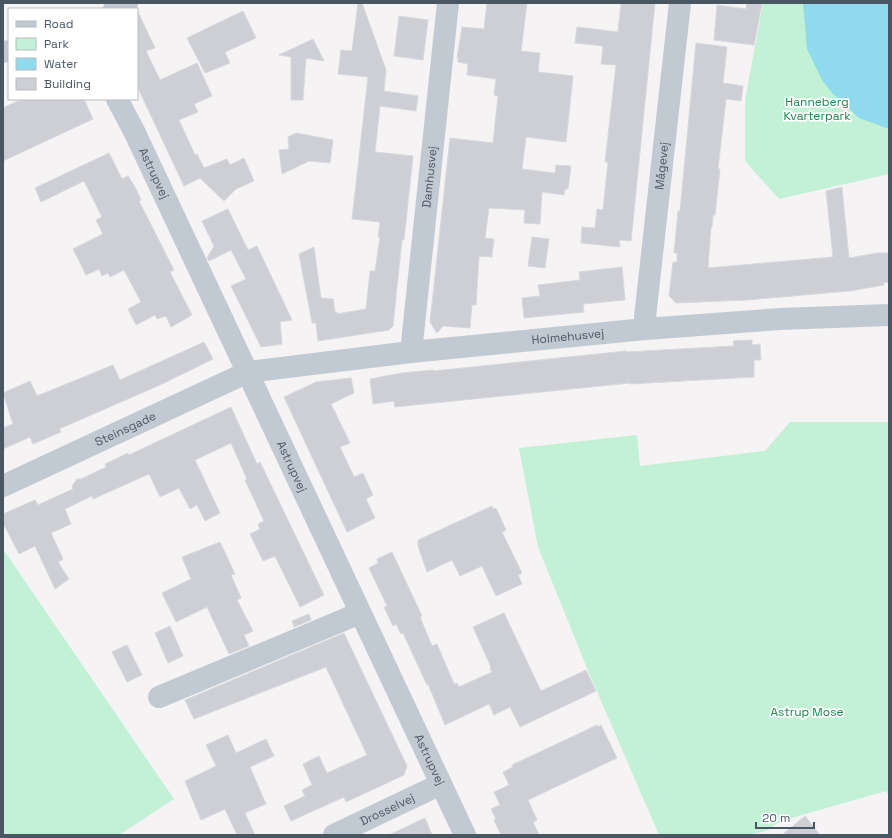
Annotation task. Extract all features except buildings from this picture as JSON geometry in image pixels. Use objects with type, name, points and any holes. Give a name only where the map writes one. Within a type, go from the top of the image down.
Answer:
[{"type":"street","points":[[116,8],[127,3]]},
{"type":"street","name":"Damhusvej","points":[[411,352],[448,3]]},
{"type":"street","name":"Mågevej","points":[[645,329],[645,317],[680,3]]},
{"type":"street","name":"Astrupvej","points":[[118,100],[137,137],[465,835]]},
{"type":"street","name":"Holmehusvej","points":[[248,372],[411,352],[645,329],[780,319],[888,315]]},
{"type":"street","name":"Steinsgade","points":[[3,486],[248,372]]},
{"type":"street","points":[[159,697],[360,613]]},
{"type":"street","name":"Drosselvej","points":[[334,835],[441,784]]},
{"type":"green space","name":"Hanneberg Kvarterpark","points":[[763,3],[889,3],[889,174],[779,199],[745,161],[745,100]]},
{"type":"green space","name":"Astrup Mose","points":[[790,422],[889,422],[889,795],[886,791],[781,821],[766,831],[748,835],[659,835],[589,673],[538,547],[519,448],[637,435],[640,466],[765,451]]},
{"type":"green space","points":[[3,549],[174,799],[119,835],[3,835]]},
{"type":"water","points":[[803,3],[889,3],[889,129],[859,118],[832,93],[822,80],[807,49]]}]
